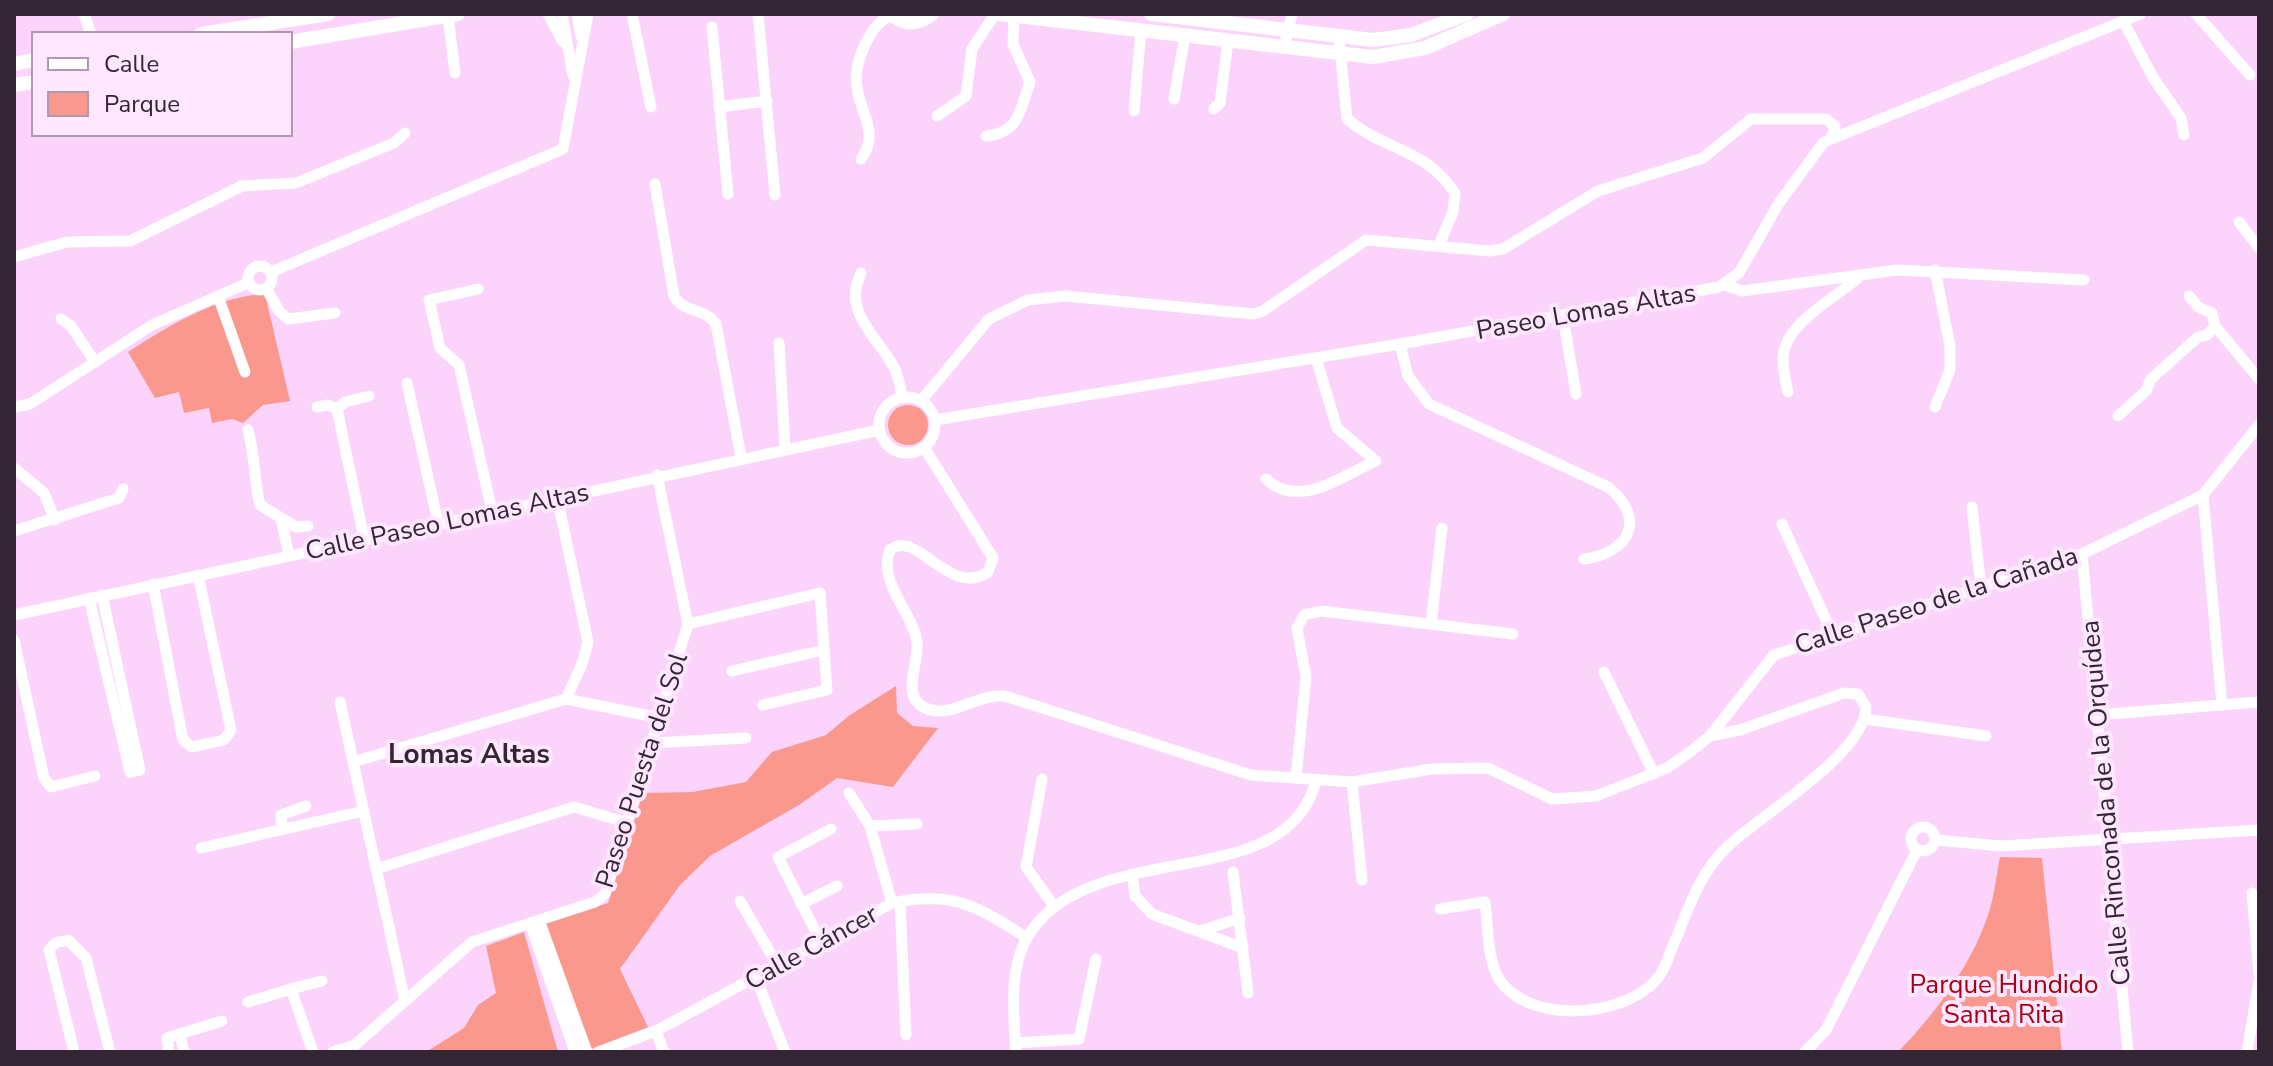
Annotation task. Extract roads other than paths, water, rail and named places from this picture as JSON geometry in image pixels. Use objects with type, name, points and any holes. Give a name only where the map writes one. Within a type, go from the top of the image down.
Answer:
[{"type":"street","points":[[209,32],[258,20],[328,14]]},
{"type":"street","points":[[548,14],[569,51]]},
{"type":"street","points":[[562,14],[574,84]]},
{"type":"street","points":[[577,14],[582,45]]},
{"type":"street","points":[[248,283],[248,273],[256,266],[271,272],[563,149],[588,14]]},
{"type":"street","points":[[632,14],[651,107]]},
{"type":"street","points":[[758,14],[775,195]]},
{"type":"street","points":[[861,159],[871,146],[872,136],[855,93],[856,63],[875,24],[890,15],[899,21],[916,23],[932,14]]},
{"type":"street","points":[[937,116],[966,96],[972,49],[996,14],[1373,57],[1409,53],[1470,31],[1503,14]]},
{"type":"street","points":[[1151,14],[1339,38],[1398,38],[1465,15],[1470,31]]},
{"type":"street","points":[[1284,47],[1292,14]]},
{"type":"street","name":"Paseo Lomas Altas","points":[[935,420],[1400,344],[1725,285],[1739,273],[1812,154],[1832,137],[2141,14]]},
{"type":"street","points":[[2196,14],[2250,75]]},
{"type":"street","points":[[292,42],[453,15],[455,73]]},
{"type":"street","points":[[986,136],[1003,135],[1013,126],[1030,82],[1013,44],[1014,16]]},
{"type":"street","points":[[2123,21],[2154,79],[2181,118],[2184,135]]},
{"type":"street","points":[[712,27],[728,194]]},
{"type":"street","points":[[1134,111],[1141,30]]},
{"type":"street","points":[[1174,99],[1185,35]]},
{"type":"street","points":[[1339,38],[1347,119],[1371,138],[1416,153],[1455,193],[1453,212],[1439,245]]},
{"type":"street","points":[[1214,109],[1220,103],[1228,41]]},
{"type":"street","points":[[719,107],[767,101]]},
{"type":"street","points":[[921,401],[989,319],[1028,300],[1065,296],[1253,314],[1263,311],[1366,240],[1489,251],[1503,249],[1598,191],[1703,158],[1745,122],[1757,118],[1826,119],[1835,126],[1832,137]]},
{"type":"street","points":[[14,257],[67,242],[130,241],[242,186],[296,183],[394,143],[405,133]]},
{"type":"street","points":[[655,184],[674,296],[683,306],[711,316],[716,324],[741,457]]},
{"type":"street","points":[[2239,222],[2259,248]]},
{"type":"street","points":[[1725,285],[1742,291],[1935,270],[2084,280]]},
{"type":"street","points":[[1935,270],[1950,346],[1950,370],[1935,407]]},
{"type":"street","points":[[248,283],[258,290],[266,288],[271,282],[271,272]]},
{"type":"street","points":[[861,273],[854,296],[857,311],[891,362],[902,398]]},
{"type":"street","points":[[1788,392],[1782,357],[1789,338],[1810,316],[1859,276]]},
{"type":"street","points":[[14,407],[30,404],[152,325],[248,283]]},
{"type":"street","points":[[266,288],[288,319],[335,313]]},
{"type":"street","points":[[478,289],[429,300],[440,348],[459,365],[492,511]]},
{"type":"street","points":[[218,296],[245,372]]},
{"type":"street","points":[[2189,296],[2198,307],[2212,313],[2215,326],[2259,379]]},
{"type":"street","points":[[1563,316],[1576,394]]},
{"type":"street","points":[[61,319],[71,326],[95,362]]},
{"type":"street","points":[[2118,416],[2147,390],[2150,380],[2198,337],[2207,335],[2215,326]]},
{"type":"street","points":[[779,343],[785,447]]},
{"type":"street","points":[[1400,344],[1408,376],[1429,404],[1608,487],[1619,496],[1631,520],[1628,533],[1613,552],[1584,559]]},
{"type":"street","points":[[1266,479],[1282,491],[1304,493],[1376,461],[1337,428],[1316,358]]},
{"type":"street","points":[[407,383],[438,522]]},
{"type":"street","points":[[337,409],[345,402],[369,396]]},
{"type":"street","points":[[902,398],[921,401],[935,420],[933,435],[924,447],[915,452],[889,446],[880,430],[882,413],[902,398]]},
{"type":"street","points":[[317,407],[328,405],[337,409]]},
{"type":"street","points":[[337,409],[364,538]]},
{"type":"street","name":"Calle Paseo de la Cañada","points":[[924,447],[993,558],[988,572],[975,577],[938,568],[907,544],[900,543],[890,550],[887,570],[917,639],[912,684],[913,696],[922,706],[941,711],[986,696],[1005,696],[1230,770],[1352,782],[1432,769],[1488,768],[1552,799],[1571,800],[1596,796],[1654,774],[1710,736],[1774,655],[2082,554],[2203,495],[2259,425]]},
{"type":"street","points":[[248,430],[257,467],[254,481],[260,505],[296,527],[308,526]]},
{"type":"street","name":"Calle Paseo Lomas Altas","points":[[14,615],[785,447],[880,430]]},
{"type":"street","points":[[14,468],[44,493],[55,520]]},
{"type":"street","name":"Paseo Puesta del Sol","points":[[333,1052],[355,1045],[472,942],[595,902],[605,894],[688,624],[657,475]]},
{"type":"street","points":[[14,531],[119,498],[123,489]]},
{"type":"street","points":[[2203,495],[2222,705]]},
{"type":"street","points":[[557,497],[588,642],[566,699]]},
{"type":"street","points":[[1972,507],[1981,588]]},
{"type":"street","points":[[281,519],[289,555]]},
{"type":"street","points":[[1782,524],[1833,635]]},
{"type":"street","points":[[1431,624],[1442,528]]},
{"type":"street","name":"Calle Rinconada de la Orquídea","points":[[2082,554],[2128,1052]]},
{"type":"street","points":[[153,584],[183,740],[192,747],[224,740],[231,730],[198,575]]},
{"type":"street","points":[[688,624],[820,593],[827,690],[763,705]]},
{"type":"street","points":[[89,598],[130,772],[140,770],[102,595]]},
{"type":"street","points":[[1296,778],[1306,677],[1297,628],[1304,615],[1321,611],[1513,634]]},
{"type":"street","points":[[14,640],[44,778],[51,787],[95,776]]},
{"type":"street","points":[[732,671],[824,650]]},
{"type":"street","points":[[1604,672],[1654,774]]},
{"type":"street","points":[[1440,909],[1485,902],[1494,970],[1511,993],[1526,1003],[1553,1010],[1588,1010],[1612,1005],[1649,987],[1657,979],[1698,884],[1712,862],[1769,810],[1832,764],[1865,719],[1866,707],[1862,698],[1844,693],[1740,730],[1710,736]]},
{"type":"street","points":[[353,762],[566,699],[660,718]]},
{"type":"street","points":[[340,702],[405,1001]]},
{"type":"street","points":[[2097,715],[2259,702]]},
{"type":"street","points":[[1865,719],[1986,736]]},
{"type":"street","points":[[652,743],[746,738]]},
{"type":"street","points":[[1042,779],[1026,867],[1054,906]]},
{"type":"street","points":[[1096,959],[1079,1039],[1016,1047],[1014,986],[1027,938],[1054,906],[1072,893],[1100,881],[1244,850],[1268,840],[1301,813],[1312,795],[1316,780]]},
{"type":"street","points":[[1352,782],[1362,880]]},
{"type":"street","points":[[849,793],[870,826],[896,903],[906,1035]]},
{"type":"street","points":[[282,830],[281,815],[306,806]]},
{"type":"street","points":[[376,869],[574,807],[628,823]]},
{"type":"street","points":[[201,848],[364,811]]},
{"type":"street","points":[[870,826],[917,824]]},
{"type":"street","points":[[1921,826],[1934,833],[1936,840],[1932,848],[1917,850],[1910,836],[1921,826]]},
{"type":"street","points":[[821,942],[778,857],[831,829]]},
{"type":"street","points":[[1936,840],[2001,846],[2259,830]]},
{"type":"street","points":[[1805,1052],[1833,1018],[1917,850]]},
{"type":"street","points":[[1233,872],[1248,993]]},
{"type":"street","points":[[1132,874],[1135,896],[1152,914],[1243,948]]},
{"type":"street","points":[[801,904],[837,886]]},
{"type":"street","points":[[2252,893],[2259,974]]},
{"type":"street","name":"Calle Cáncer","points":[[599,1052],[656,1031],[896,903],[931,897],[969,903],[1027,938]]},
{"type":"street","points":[[740,901],[778,966]]},
{"type":"street","points":[[1200,931],[1240,918]]},
{"type":"street","points":[[534,922],[575,1052]]},
{"type":"street","points":[[534,922],[587,1052]]},
{"type":"street","points":[[74,1052],[49,950],[55,943],[68,940],[86,958],[110,1052]]},
{"type":"street","points":[[756,978],[785,1052]]},
{"type":"street","points":[[248,1002],[322,981]]},
{"type":"street","points":[[2247,1052],[2259,981]]},
{"type":"street","points":[[291,989],[313,1052]]},
{"type":"street","points":[[169,1052],[167,1038],[222,1021]]},
{"type":"street","points":[[656,1031],[664,1052]]},
{"type":"street","points":[[180,1034],[184,1052]]},
{"type":"district","name":"Lomas Altas","points":[[469,753]]},
{"type":"park label","name":"Parque Hundido Santa Rita","points":[[2004,999]]}]
